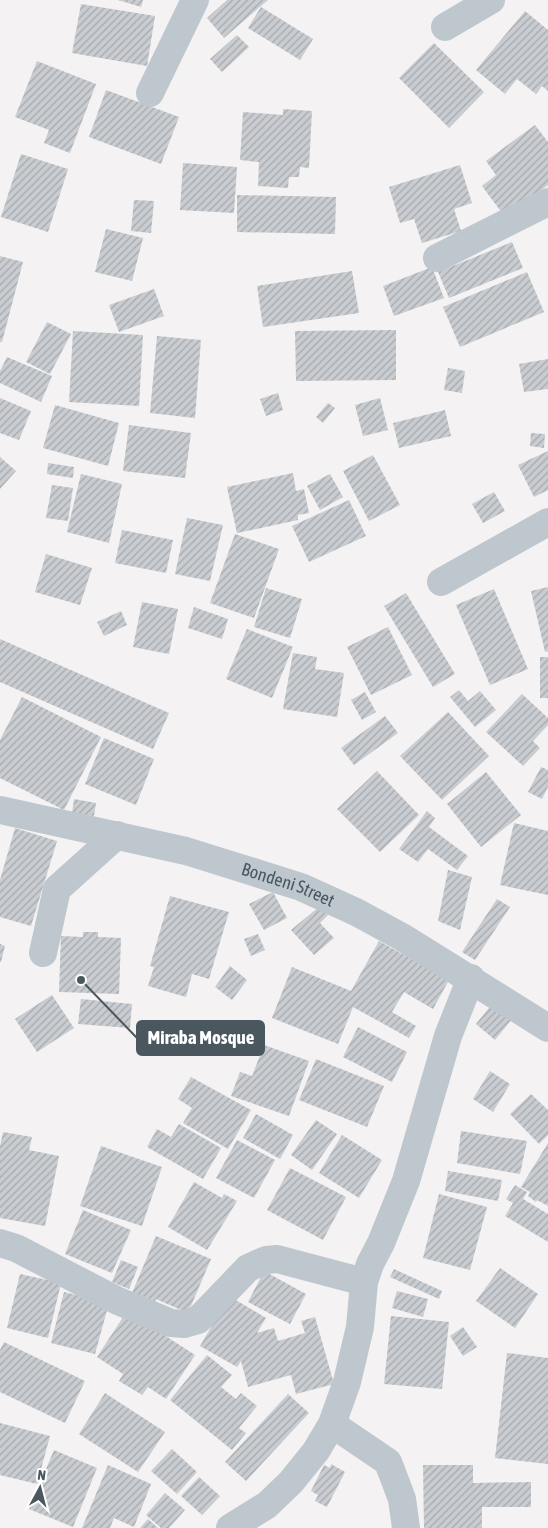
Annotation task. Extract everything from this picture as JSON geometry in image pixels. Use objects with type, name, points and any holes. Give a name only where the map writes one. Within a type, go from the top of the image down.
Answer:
[{"type":"street","points":[[150,93],[195,0]]},
{"type":"street","points":[[445,27],[491,0]]},
{"type":"street","points":[[437,258],[548,202]]},
{"type":"street","points":[[441,582],[548,522]]},
{"type":"street","name":"Bondeni Street","points":[[0,810],[186,851],[301,887],[356,912],[402,937],[471,978],[548,1028]]},
{"type":"street","points":[[43,953],[57,888],[117,835]]},
{"type":"street","points":[[230,1528],[267,1505],[291,1482],[316,1451],[332,1424],[347,1382],[360,1327],[364,1282],[370,1264],[382,1243],[406,1181],[448,1036],[471,978]]},
{"type":"street","points":[[0,1243],[16,1248],[118,1301],[171,1323],[184,1324],[198,1320],[248,1268],[266,1260],[277,1260],[364,1282]]},
{"type":"street","points":[[332,1424],[388,1462],[402,1499],[406,1528]]},
{"type":"building","points":[[118,0],[143,0],[141,7]]},
{"type":"building","points":[[227,0],[268,0],[224,38],[207,18]]},
{"type":"building","points":[[81,4],[155,16],[147,66],[72,53]]},
{"type":"building","points":[[261,7],[313,39],[300,60],[248,28]]},
{"type":"building","points":[[525,11],[548,30],[548,91],[542,86],[536,94],[517,79],[505,94],[476,70]]},
{"type":"building","points":[[237,35],[249,47],[222,72],[210,59]]},
{"type":"building","points":[[434,43],[484,92],[449,128],[399,78]]},
{"type":"building","points":[[37,61],[96,84],[70,153],[44,143],[49,130],[15,117]]},
{"type":"building","points":[[106,90],[179,117],[161,164],[89,137]]},
{"type":"building","points":[[283,109],[312,111],[309,168],[300,167],[299,177],[289,177],[288,188],[258,186],[259,162],[240,160],[243,112],[283,115]]},
{"type":"building","points":[[535,125],[548,142],[548,185],[505,217],[482,186],[496,175],[486,161]]},
{"type":"building","points":[[21,154],[68,169],[48,232],[1,217]]},
{"type":"building","points":[[183,163],[237,167],[234,213],[180,210]]},
{"type":"building","points":[[460,165],[472,203],[454,209],[461,231],[422,243],[414,219],[400,223],[389,187]]},
{"type":"building","points":[[237,195],[336,197],[335,234],[237,232]]},
{"type":"building","points":[[134,200],[154,201],[151,233],[131,231]]},
{"type":"building","points":[[106,229],[143,238],[132,281],[95,272]]},
{"type":"building","points":[[512,242],[523,268],[449,298],[438,272]]},
{"type":"building","points":[[0,256],[23,262],[2,342],[0,342]]},
{"type":"building","points":[[432,267],[444,298],[394,316],[383,286]]},
{"type":"building","points":[[352,271],[359,313],[263,327],[257,286]]},
{"type":"building","points":[[527,272],[544,312],[460,347],[443,307]]},
{"type":"building","points":[[154,289],[164,316],[119,332],[109,305]]},
{"type":"building","points":[[47,322],[71,334],[50,374],[26,362]]},
{"type":"building","points":[[396,330],[396,380],[296,381],[295,331]]},
{"type":"building","points":[[73,331],[143,335],[139,406],[69,402]]},
{"type":"building","points":[[157,336],[201,340],[195,418],[150,413]]},
{"type":"building","points":[[7,357],[52,376],[41,402],[0,383],[0,371]]},
{"type":"building","points":[[548,359],[548,389],[524,392],[519,364]]},
{"type":"building","points":[[448,368],[465,371],[462,393],[444,390]]},
{"type":"building","points":[[278,393],[283,410],[266,416],[260,399]]},
{"type":"building","points":[[0,398],[31,411],[19,440],[0,433]]},
{"type":"building","points":[[380,398],[388,430],[363,436],[355,405]]},
{"type":"building","points":[[328,403],[335,408],[323,423],[316,417]]},
{"type":"building","points":[[55,405],[119,423],[108,466],[43,448]]},
{"type":"building","points":[[445,410],[451,436],[399,448],[393,423]]},
{"type":"building","points":[[129,425],[191,433],[185,478],[123,471]]},
{"type":"building","points":[[531,433],[545,434],[544,448],[530,446]]},
{"type":"building","points":[[548,451],[548,490],[534,497],[518,465]]},
{"type":"building","points":[[373,455],[400,505],[369,521],[343,471]]},
{"type":"building","points":[[0,457],[16,471],[0,489]]},
{"type":"building","points":[[48,463],[74,467],[73,478],[47,474]]},
{"type":"building","points":[[293,473],[296,491],[304,489],[309,513],[298,515],[298,520],[237,533],[227,487]]},
{"type":"building","points":[[81,474],[122,484],[109,543],[67,532]]},
{"type":"building","points":[[330,474],[343,497],[320,510],[307,486]]},
{"type":"building","points":[[52,485],[73,488],[68,521],[46,518]]},
{"type":"building","points":[[494,492],[505,511],[483,523],[472,504]]},
{"type":"building","points":[[349,500],[366,536],[309,562],[292,526]]},
{"type":"building","points":[[187,518],[223,525],[210,581],[175,574]]},
{"type":"building","points":[[122,530],[173,540],[166,573],[115,563]]},
{"type":"building","points":[[235,534],[279,549],[254,618],[210,603]]},
{"type":"building","points":[[46,554],[92,568],[80,605],[35,592]]},
{"type":"building","points":[[548,587],[548,651],[545,652],[531,591]]},
{"type":"building","points":[[266,588],[302,599],[290,638],[254,627]]},
{"type":"building","points":[[494,589],[528,669],[490,685],[456,605]]},
{"type":"building","points":[[406,593],[455,674],[433,687],[384,606]]},
{"type":"building","points":[[142,602],[178,609],[169,654],[133,647]]},
{"type":"building","points":[[194,607],[228,619],[222,639],[188,628]]},
{"type":"building","points":[[121,611],[127,625],[104,636],[97,622]]},
{"type":"building","points":[[388,627],[412,675],[371,695],[347,647]]},
{"type":"building","points":[[247,629],[293,647],[272,698],[226,679]]},
{"type":"building","points":[[0,639],[169,713],[153,749],[0,682]]},
{"type":"building","points":[[293,653],[317,657],[315,669],[344,673],[337,717],[283,709]]},
{"type":"building","points":[[540,657],[548,657],[548,698],[540,698]]},
{"type":"building","points":[[459,690],[468,701],[480,691],[496,710],[475,727],[450,697]]},
{"type":"building","points":[[365,692],[376,712],[362,720],[351,700]]},
{"type":"building","points":[[522,694],[548,718],[548,725],[533,741],[540,748],[523,766],[486,732]]},
{"type":"building","points":[[22,697],[101,737],[64,810],[0,778],[0,740]]},
{"type":"building","points":[[448,712],[489,756],[442,800],[400,756]]},
{"type":"building","points":[[385,716],[398,733],[354,765],[341,748]]},
{"type":"building","points":[[104,738],[154,759],[136,805],[85,784]]},
{"type":"building","points":[[541,767],[548,770],[548,787],[542,799],[528,792]]},
{"type":"building","points":[[377,771],[419,815],[380,852],[337,809]]},
{"type":"building","points":[[486,772],[521,815],[481,847],[447,804]]},
{"type":"building","points":[[74,799],[96,803],[94,816],[72,813]]},
{"type":"building","points":[[427,811],[435,818],[429,827],[468,856],[457,870],[428,849],[418,862],[399,849]]},
{"type":"building","points":[[514,823],[548,831],[548,895],[500,885]]},
{"type":"building","points":[[15,828],[57,841],[31,926],[0,917],[0,880]]},
{"type":"building","points":[[448,870],[472,877],[460,930],[438,921]]},
{"type":"building","points":[[273,892],[287,918],[264,930],[249,904]]},
{"type":"building","points":[[170,896],[229,912],[209,979],[192,974],[186,997],[148,986],[154,967],[150,966]]},
{"type":"building","points":[[497,899],[510,907],[475,960],[462,952]]},
{"type":"building","points":[[320,906],[328,915],[320,923],[334,938],[314,955],[291,930]]},
{"type":"building","points":[[83,932],[98,932],[98,937],[121,938],[119,994],[59,992],[61,936],[83,937]]},
{"type":"building","points":[[258,934],[265,950],[251,956],[244,939]]},
{"type":"building","points":[[379,941],[449,980],[433,1009],[404,992],[392,1012],[416,1026],[409,1038],[353,1007],[338,1044],[272,1018],[292,967],[351,991]]},
{"type":"building","points":[[0,944],[5,946],[1,962],[0,962]]},
{"type":"building","points":[[230,966],[247,980],[232,1000],[215,987]]},
{"type":"building","points":[[52,995],[74,1028],[37,1052],[15,1019]]},
{"type":"building","points":[[81,999],[132,1004],[130,1028],[78,1024]]},
{"type":"building","points":[[492,1004],[512,1019],[495,1040],[476,1024]]},
{"type":"building","points":[[358,1027],[407,1052],[392,1082],[343,1057]]},
{"type":"building","points":[[264,1045],[309,1061],[289,1116],[231,1096],[240,1072],[252,1076]]},
{"type":"building","points":[[316,1059],[384,1086],[367,1127],[299,1100]]},
{"type":"building","points":[[490,1071],[510,1084],[493,1112],[473,1099]]},
{"type":"building","points":[[191,1077],[251,1110],[228,1149],[183,1123],[192,1108],[178,1099]]},
{"type":"building","points":[[531,1094],[548,1110],[548,1135],[539,1144],[510,1114]]},
{"type":"building","points":[[256,1114],[293,1135],[280,1159],[243,1138]]},
{"type":"building","points":[[316,1120],[337,1134],[312,1170],[291,1155]]},
{"type":"building","points":[[179,1124],[221,1148],[203,1179],[147,1147],[157,1129],[171,1137]]},
{"type":"building","points":[[461,1131],[527,1141],[520,1174],[457,1163]]},
{"type":"building","points":[[3,1132],[32,1137],[29,1150],[59,1156],[45,1226],[0,1218],[0,1146]]},
{"type":"building","points":[[342,1135],[382,1160],[359,1198],[319,1173]]},
{"type":"building","points":[[237,1140],[275,1160],[254,1198],[216,1178]]},
{"type":"building","points":[[548,1143],[548,1206],[537,1200],[536,1202],[528,1196],[530,1192],[521,1187]]},
{"type":"building","points":[[101,1146],[162,1167],[142,1226],[80,1206]]},
{"type":"building","points":[[290,1168],[346,1197],[323,1240],[267,1210]]},
{"type":"building","points":[[448,1171],[502,1180],[498,1201],[445,1191]]},
{"type":"building","points":[[194,1182],[222,1198],[224,1194],[237,1201],[207,1250],[168,1227]]},
{"type":"building","points":[[515,1185],[527,1192],[523,1199],[548,1214],[548,1242],[505,1216],[513,1203],[506,1199]]},
{"type":"building","points":[[439,1194],[487,1207],[470,1270],[423,1258]]},
{"type":"building","points":[[83,1210],[131,1230],[112,1273],[65,1254]]},
{"type":"building","points":[[156,1236],[211,1259],[188,1313],[156,1299],[155,1302],[132,1293]]},
{"type":"building","points":[[121,1260],[138,1267],[129,1289],[112,1282]]},
{"type":"building","points":[[500,1268],[538,1294],[515,1328],[476,1301]]},
{"type":"building","points":[[394,1269],[442,1291],[439,1299],[390,1277]]},
{"type":"building","points":[[264,1271],[306,1294],[290,1324],[248,1302]]},
{"type":"building","points":[[20,1274],[61,1283],[48,1338],[7,1328]]},
{"type":"building","points":[[397,1291],[428,1299],[423,1317],[392,1308]]},
{"type":"building","points":[[64,1292],[109,1303],[95,1354],[51,1343]]},
{"type":"building","points":[[229,1296],[266,1318],[257,1333],[274,1328],[278,1341],[305,1333],[301,1321],[315,1317],[334,1384],[296,1394],[291,1375],[248,1387],[241,1361],[237,1367],[200,1346]]},
{"type":"building","points":[[127,1311],[195,1355],[166,1399],[148,1387],[142,1395],[119,1381],[123,1374],[97,1357]]},
{"type":"building","points":[[391,1316],[449,1322],[442,1389],[384,1384]]},
{"type":"building","points":[[463,1327],[477,1347],[463,1356],[450,1336]]},
{"type":"building","points":[[4,1342],[85,1381],[65,1423],[0,1392],[0,1350]]},
{"type":"building","points":[[507,1353],[548,1358],[548,1464],[495,1458]]},
{"type":"building","points":[[207,1355],[232,1375],[221,1387],[236,1399],[241,1393],[257,1406],[239,1428],[246,1433],[232,1450],[170,1400]]},
{"type":"building","points":[[105,1393],[165,1432],[138,1472],[79,1434]]},
{"type":"building","points":[[288,1394],[309,1413],[246,1481],[225,1462]]},
{"type":"building","points":[[0,1423],[50,1436],[37,1484],[0,1475]]},
{"type":"building","points":[[172,1449],[197,1472],[177,1494],[151,1471]]},
{"type":"building","points":[[54,1450],[97,1468],[73,1527],[29,1509]]},
{"type":"building","points":[[331,1464],[345,1472],[327,1507],[315,1501],[318,1495],[311,1491],[324,1465],[330,1468]]},
{"type":"building","points":[[108,1465],[151,1484],[134,1527],[114,1518],[110,1528],[82,1528]]},
{"type":"building","points":[[423,1465],[473,1465],[473,1483],[531,1482],[531,1507],[482,1507],[482,1528],[424,1528]]},
{"type":"building","points":[[199,1477],[220,1496],[202,1515],[181,1496]]},
{"type":"building","points":[[165,1493],[185,1510],[169,1528],[161,1528],[146,1515]]},
{"type":"building","points":[[148,1519],[158,1528],[140,1528]]},
{"type":"place","name":"Miraba Mosque","points":[[81,980]]}]
